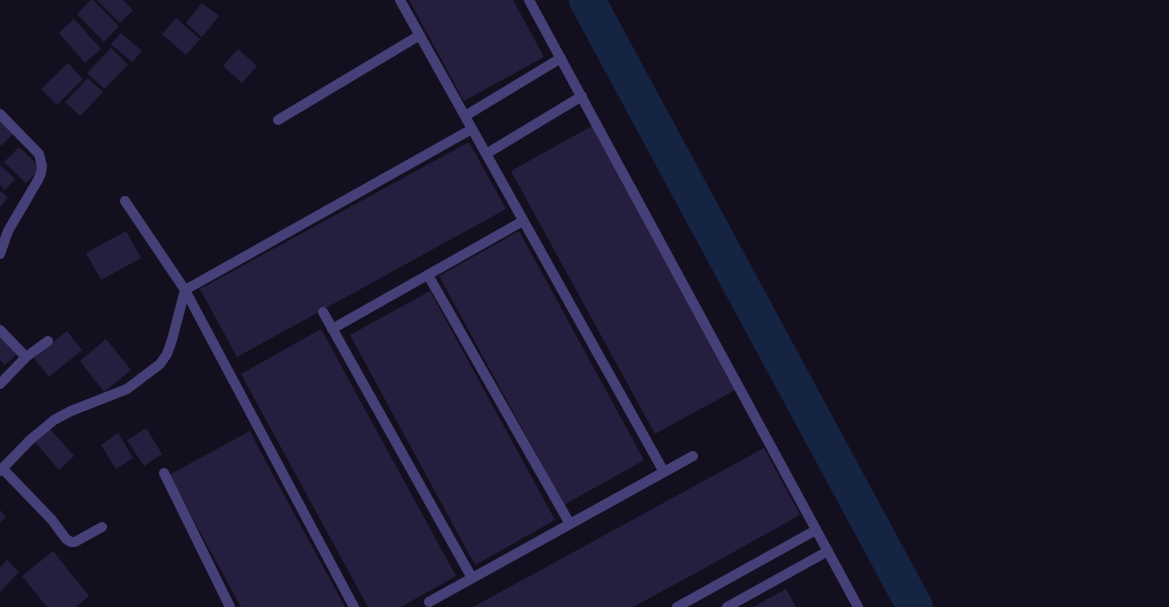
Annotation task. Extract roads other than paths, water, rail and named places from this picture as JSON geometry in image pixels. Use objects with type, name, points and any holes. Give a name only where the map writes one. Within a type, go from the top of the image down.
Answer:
[{"type":"street","points":[[400,0],[664,472]]},
{"type":"street","points":[[529,0],[858,607]]},
{"type":"street","points":[[278,120],[420,35]]},
{"type":"street","points":[[465,116],[561,58]]},
{"type":"street","points":[[486,154],[582,96]]},
{"type":"street","points":[[0,114],[39,154],[42,166],[38,180],[4,228],[0,254]]},
{"type":"street","points":[[102,527],[75,542],[71,542],[66,539],[52,520],[1,469],[30,440],[54,420],[71,411],[128,388],[160,364],[167,354],[172,340],[185,290],[472,129]]},
{"type":"street","points":[[125,200],[185,290],[354,607]]},
{"type":"street","points":[[332,329],[524,221]]},
{"type":"street","points":[[428,275],[570,524]]},
{"type":"street","points":[[323,312],[472,578]]},
{"type":"street","points":[[0,330],[26,358]]},
{"type":"street","points":[[0,384],[26,358],[48,341]]},
{"type":"street","points":[[429,602],[693,456]]},
{"type":"street","points":[[164,473],[230,607]]},
{"type":"street","points":[[677,607],[816,530]]},
{"type":"street","points":[[727,607],[828,551]]},
{"type":"waterway","points":[[587,0],[915,607]]}]
